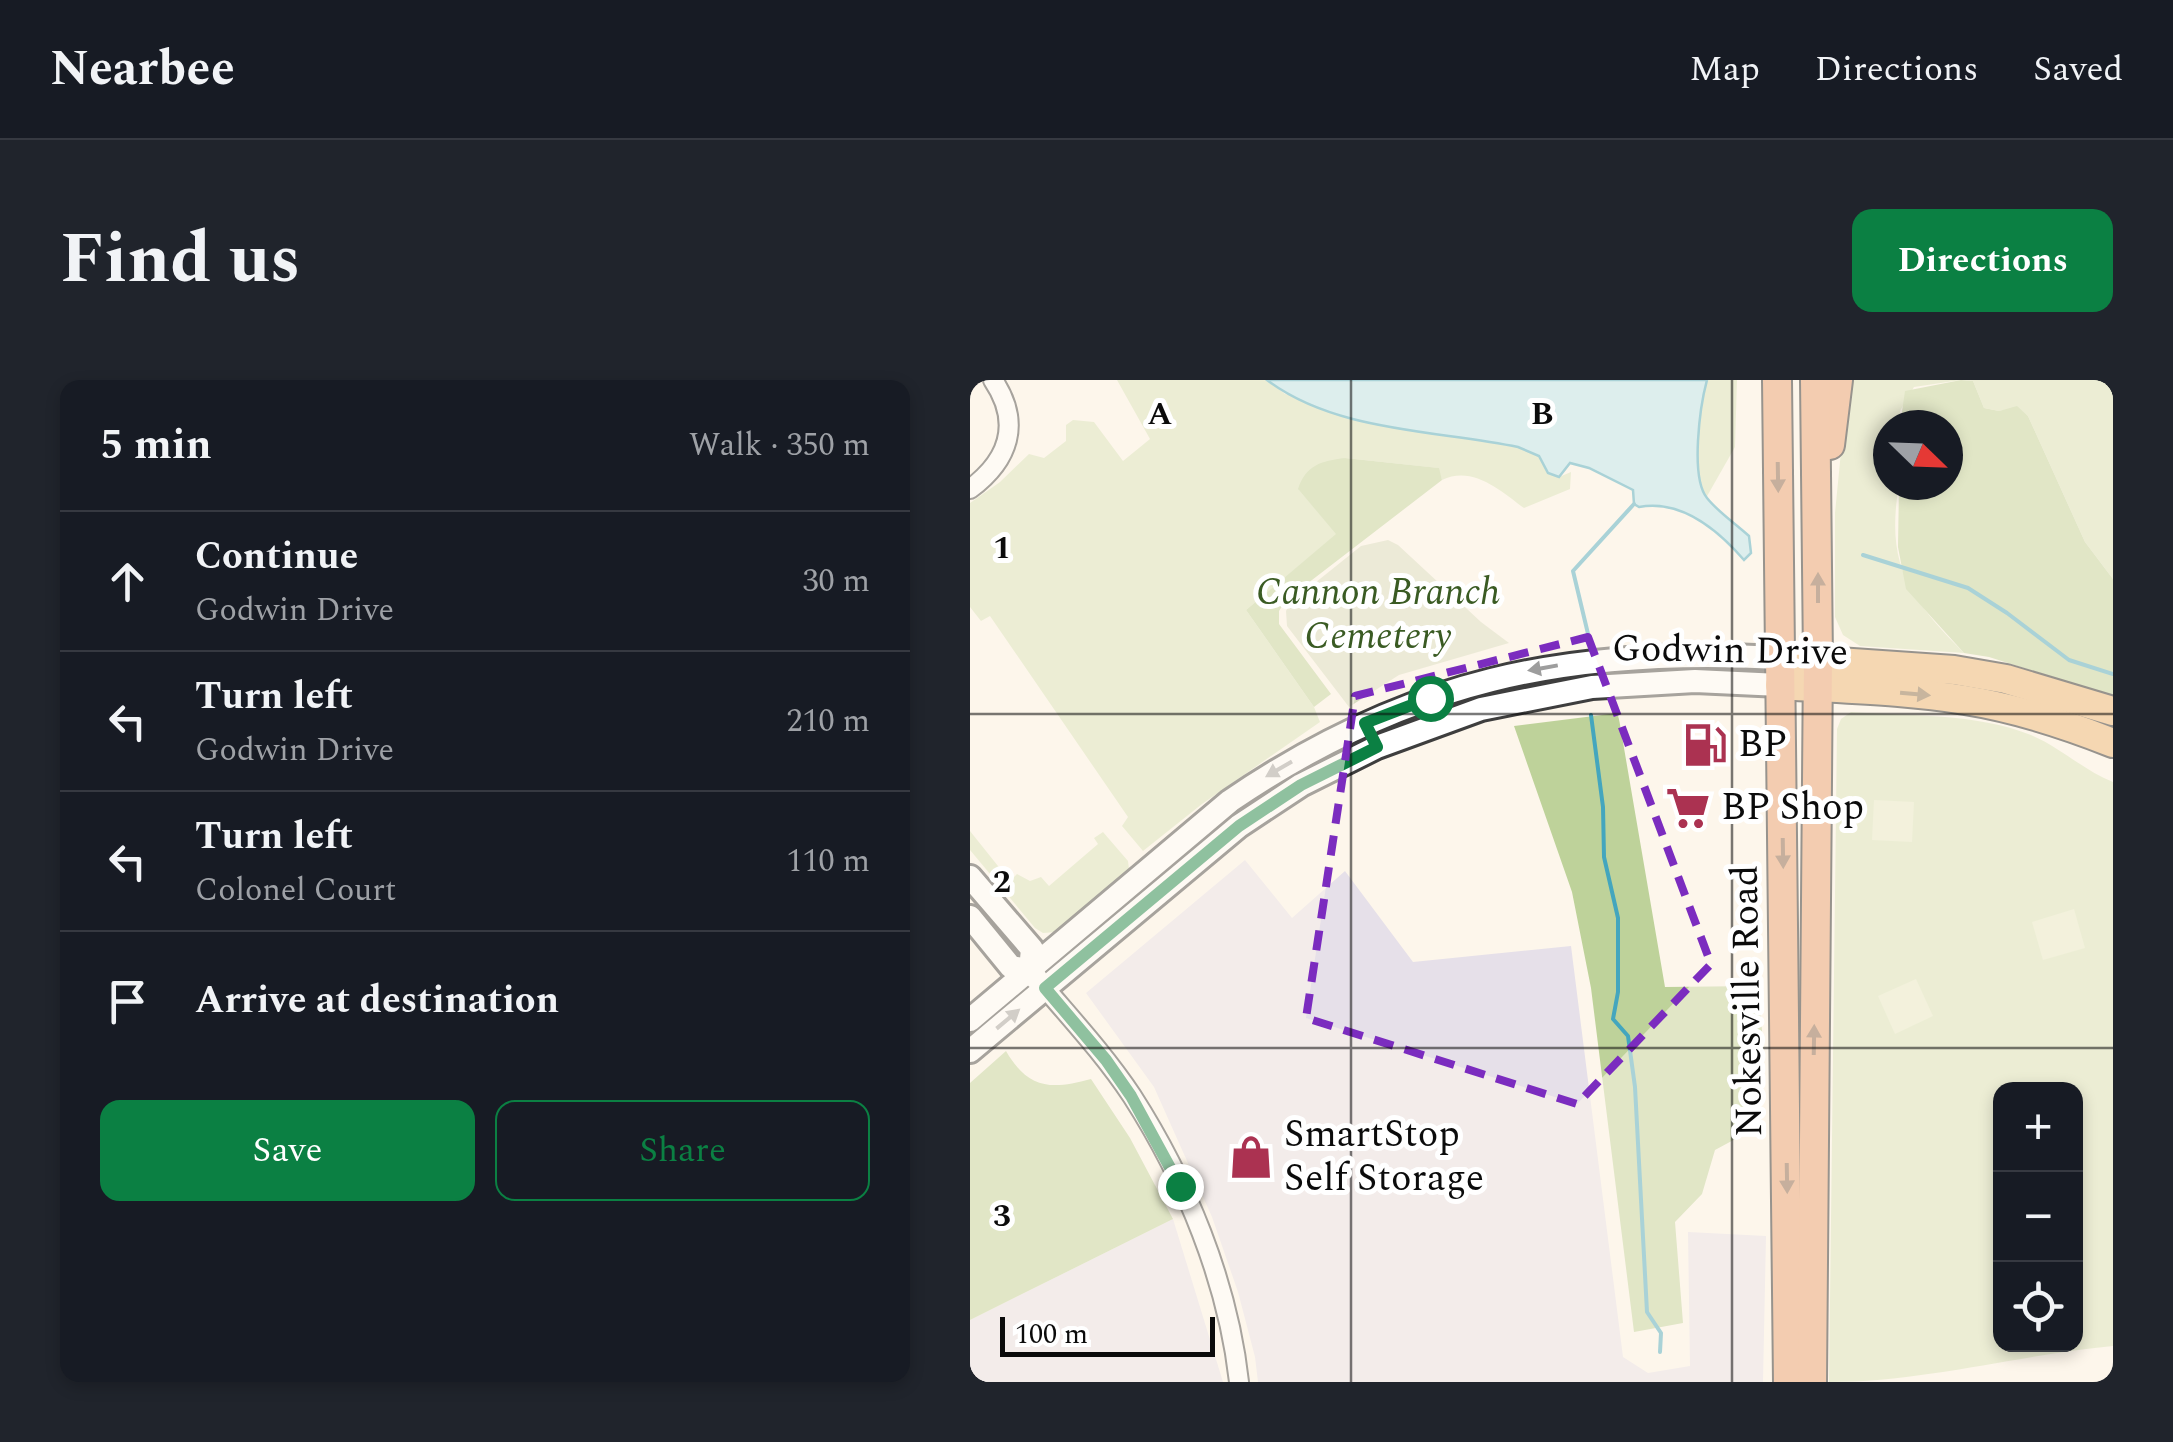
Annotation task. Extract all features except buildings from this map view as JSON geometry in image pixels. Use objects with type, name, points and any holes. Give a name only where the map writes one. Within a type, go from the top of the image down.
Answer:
[{"type":"highway","name":"Nokesville Road","points":[[1777,380],[1788,1382]]},
{"type":"highway","name":"Nokesville Road","points":[[1812,1382],[1818,674],[1816,380]]},
{"type":"highway","points":[[1817,516],[1838,380]]},
{"type":"main road","name":"Godwin Drive","points":[[1780,671],[1818,674],[1954,670],[2113,710]]},
{"type":"main road","name":"Godwin Drive","points":[[1818,674],[1968,700],[2046,719],[2113,743]]},
{"type":"street","points":[[970,489],[998,466],[1008,442],[1006,412],[993,380]]},
{"type":"street","name":"Godwin Drive","points":[[970,1050],[1037,979],[1230,802],[1266,777],[1365,723],[1444,693],[1566,664],[1670,654],[1780,671]]},
{"type":"street","name":"Godwin Drive","points":[[970,1020],[1037,979],[1262,810],[1301,785],[1377,747],[1481,709],[1592,686],[1694,681],[1780,671]]},
{"type":"street","points":[[1365,723],[1377,747]]},
{"type":"street","points":[[970,878],[1032,949],[1037,979]]},
{"type":"street","points":[[970,917],[1011,967],[1037,979],[1106,1060],[1131,1096],[1180,1186],[1212,1265],[1230,1328],[1239,1382]]},
{"type":"highlighted area","points":[[1588,637],[1711,964],[1577,1104],[1306,1018],[1355,696]]},
{"type":"shaded area","points":[[1245,860],[1292,918],[1345,871],[1413,962],[1571,946],[1623,1357],[1648,1373],[1690,1366],[1688,1232],[1766,1236],[1763,1382],[1258,1382],[1238,1292],[1212,1217],[1154,1087],[1086,993]]},
{"type":"shaded area","points":[[1173,1219],[1223,1382],[970,1382],[970,1320]]},
{"type":"green space","points":[[1117,380],[1267,380],[1285,394],[1518,447],[1539,456],[1548,473],[1559,477],[1571,472],[1570,489],[1524,508],[1475,478],[1453,476],[1442,480],[1438,468],[1345,458],[1299,490],[1337,534],[1246,610],[1314,707],[1320,722],[1202,804],[1143,851],[1122,826],[1128,817],[990,616],[981,621],[970,607],[970,503],[1000,482],[1029,454],[1044,458],[1066,441],[1066,425],[1073,420],[1094,422],[1123,461],[1150,439]]},
{"type":"green space","points":[[1707,380],[1737,380],[1735,447],[1706,498],[1699,471],[1698,440]]},
{"type":"green space","points":[[1848,380],[1961,380],[1914,387],[1901,410],[1873,410],[1873,500],[1897,500],[1896,538],[1906,579],[1929,615],[1964,653],[1860,646],[1843,635],[1835,617],[1835,513]]},
{"type":"green space","points":[[1962,380],[2113,380],[2113,579],[2085,542],[2028,416],[2017,407],[1999,411],[1984,408],[1973,381]]},
{"type":"green space","points":[[1973,381],[1984,408],[1999,411],[2017,406],[2028,416],[2085,542],[2113,579],[2113,696],[1989,657],[1964,653],[1906,589],[1898,547],[1899,500],[1963,500],[1963,410],[1902,410],[1905,391]]},
{"type":"green space","points":[[1345,458],[1439,468],[1442,480],[1286,600],[1279,611],[1279,624],[1331,694],[1314,707],[1246,610],[1336,534],[1298,489],[1305,474],[1316,466]]},
{"type":"green space","name":"Cannon Branch Cemetery","points":[[1388,540],[1509,643],[1399,675],[1349,707],[1287,626],[1286,611],[1290,603],[1361,546]]},
{"type":"green space","points":[[1851,712],[1988,723],[2042,740],[2113,782],[2113,1346],[2083,1349],[2083,1082],[1993,1082],[1993,1352],[2065,1352],[1901,1378],[1829,1382],[1837,729],[1841,719]]},
{"type":"green space","points":[[1618,713],[1665,987],[1758,986],[1764,1053],[1749,1070],[1752,1130],[1715,1150],[1702,1194],[1675,1222],[1683,1323],[1634,1332],[1591,988],[1572,892],[1514,726]]},
{"type":"green space","points":[[1874,800],[1914,802],[1912,842],[1872,840]]},
{"type":"green space","points":[[970,831],[1010,881],[1017,874],[1030,881],[1041,877],[1049,886],[1098,844],[1094,838],[1103,832],[1128,861],[1129,869],[1056,932],[1043,933],[970,850]]},
{"type":"green space","points":[[2074,909],[2085,948],[2043,960],[2032,922]]},
{"type":"green space","points":[[1916,979],[1933,1016],[1895,1034],[1878,996]]},
{"type":"green space","points":[[1006,1051],[1023,1073],[1042,1083],[1064,1085],[1091,1079],[1130,1138],[1173,1219],[970,1320],[970,1083]]},
{"type":"water","points":[[1267,380],[1707,380],[1698,441],[1702,488],[1711,503],[1749,536],[1751,553],[1744,560],[1723,538],[1684,512],[1639,507],[1634,504],[1633,490],[1589,468],[1570,463],[1559,477],[1548,473],[1539,456],[1518,447],[1355,420],[1294,397]]},
{"type":"waterway","points":[[1589,638],[1573,571],[1634,504]]},
{"type":"waterway","points":[[1863,555],[1968,588],[2069,660],[2113,674]]},
{"type":"waterway","points":[[1591,715],[1603,807],[1604,857],[1618,918],[1618,992],[1613,1019],[1628,1036],[1635,1087],[1647,1312],[1661,1333],[1660,1352]]},
{"type":"place","name":"BP","points":[[1705,745]]},
{"type":"place","name":"BP Shop","points":[[1688,808]]},
{"type":"place","name":"SmartStop Self Storage","points":[[1251,1157]]},
{"type":"route","points":[[1180,1186],[1131,1096],[1045,988],[1239,826],[1301,785],[1377,747],[1365,723],[1430,698]]}]
